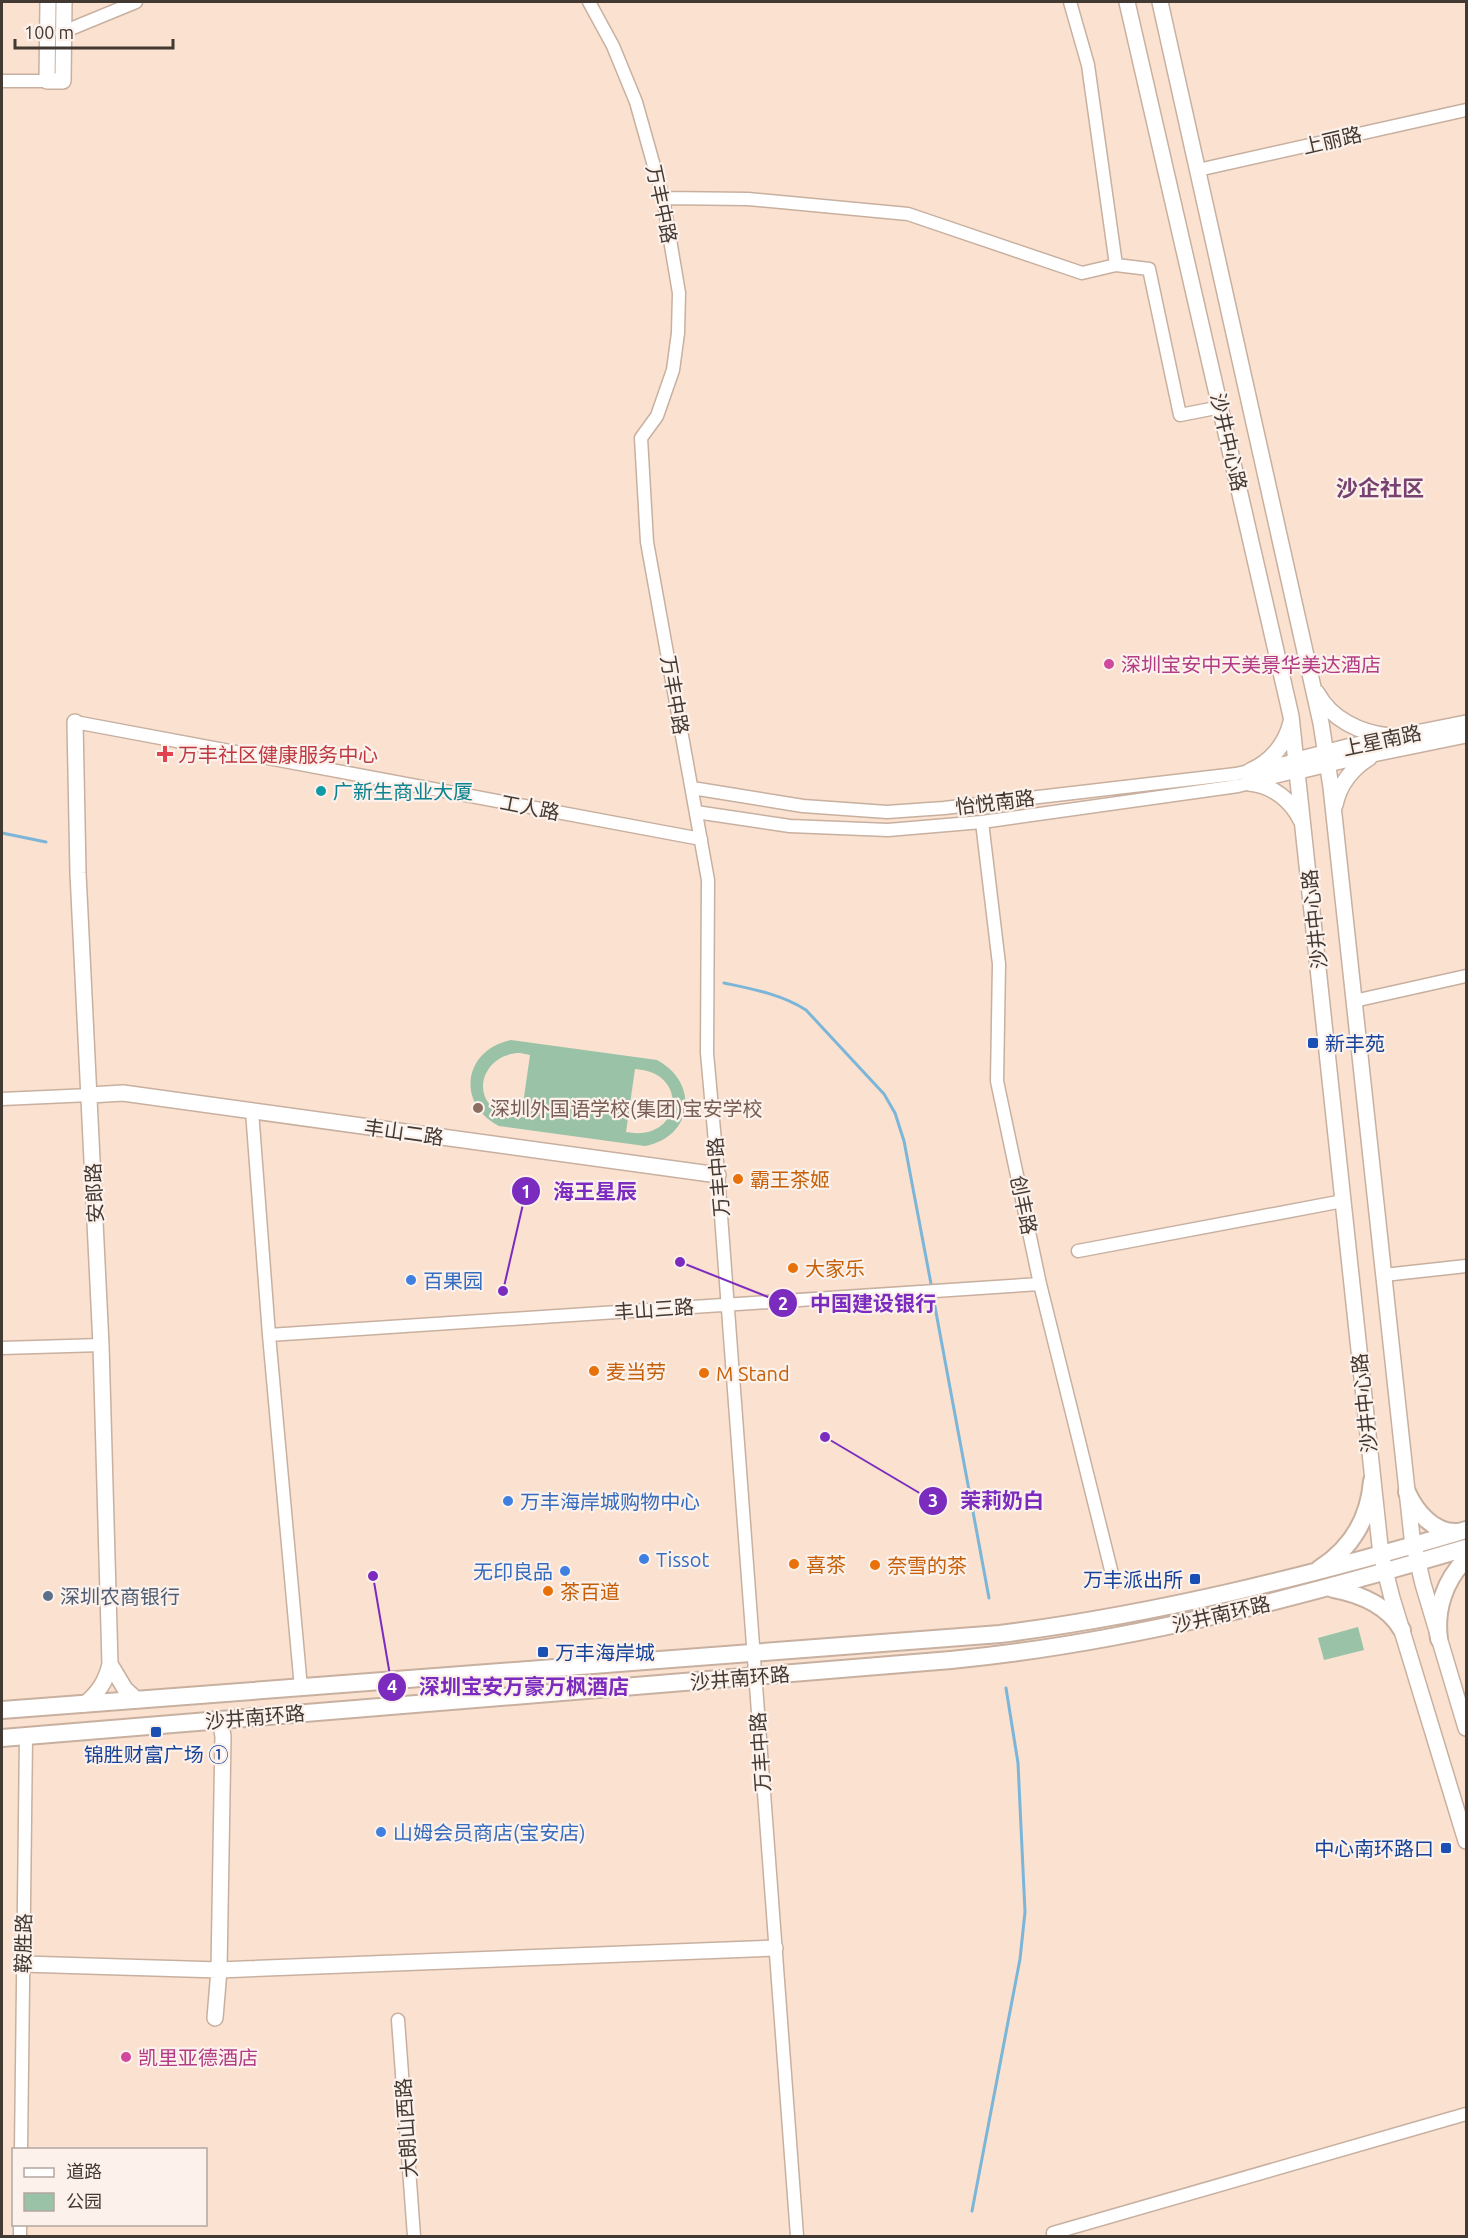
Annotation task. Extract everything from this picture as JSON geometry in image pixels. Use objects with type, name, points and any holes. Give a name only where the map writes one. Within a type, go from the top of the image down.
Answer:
[{"type":"main road","points":[[1308,1575],[1338,1556],[1357,1534],[1367,1510],[1372,1481]]},
{"type":"main road","points":[[1407,1492],[1417,1509],[1432,1524],[1445,1531],[1462,1531]]},
{"type":"main road","name":"沙井南环路","points":[[2,1710],[938,1640],[1032,1630],[1124,1614],[1308,1575],[1462,1531]]},
{"type":"main road","name":"沙井南环路","points":[[2,1738],[755,1677],[1029,1652],[1134,1634],[1262,1605],[1467,1548]]},
{"type":"main road","points":[[1439,1639],[1438,1615],[1442,1598],[1453,1574],[1467,1559]]},
{"type":"main road","points":[[1260,1586],[1269,1588],[1271,1594],[1270,1600],[1262,1605]]},
{"type":"main road","points":[[1326,1589],[1354,1594],[1372,1602],[1390,1615],[1402,1630]]},
{"type":"street","points":[[47,81],[48,2]]},
{"type":"street","points":[[2,81],[63,81],[64,2]]},
{"type":"street","points":[[63,32],[136,2]]},
{"type":"street","name":"万丰中路","points":[[589,2],[613,46],[636,102],[663,198],[679,293],[678,333],[673,370],[657,416],[641,438],[647,542],[710,896],[706,958],[707,1053],[797,2236]]},
{"type":"street","points":[[1070,2],[1088,65],[1116,264]]},
{"type":"street","name":"沙井中心路","points":[[1127,2],[1291,716],[1381,1555],[1467,1841]]},
{"type":"street","name":"沙井中心路","points":[[1160,2],[1313,684],[1327,758],[1413,1546],[1467,1728]]},
{"type":"street","name":"上丽路","points":[[1198,170],[1467,110]]},
{"type":"street","points":[[663,198],[748,199],[908,214],[1082,273],[1116,264],[1149,269],[1180,416],[1221,407]]},
{"type":"street","points":[[1313,684],[1324,704],[1346,723],[1374,734],[1404,736]]},
{"type":"street","points":[[1291,716],[1289,730],[1278,749],[1250,777],[1284,798],[1298,813],[1304,826]]},
{"type":"street","name":"工人路","points":[[75,722],[701,839]]},
{"type":"street","name":"安郎路","points":[[75,722],[78,873],[101,1345],[110,1664],[108,1674],[99,1691],[86,1704]]},
{"type":"street","name":"上星南路","points":[[1298,765],[1404,736],[1467,723]]},
{"type":"street","name":"上星南路","points":[[1327,758],[1378,753],[1467,735]]},
{"type":"street","points":[[1334,814],[1336,800],[1347,777],[1357,766],[1378,753]]},
{"type":"street","name":"怡悦南路","points":[[696,812],[790,826],[877,830],[982,822],[1250,777],[1298,765]]},
{"type":"street","name":"怡悦南路","points":[[692,788],[803,806],[887,812],[1250,777]]},
{"type":"street","name":"创丰路","points":[[982,822],[999,964],[997,1081],[1040,1284],[1114,1582]]},
{"type":"street","points":[[1354,1001],[1467,976]]},
{"type":"street","name":"丰山二路","points":[[90,1095],[123,1093],[718,1174]]},
{"type":"street","points":[[2,1099],[90,1095]]},
{"type":"street","points":[[252,1111],[268,1335],[301,1688]]},
{"type":"street","points":[[1078,1251],[1343,1201]]},
{"type":"street","points":[[1384,1275],[1467,1266]]},
{"type":"street","name":"丰山三路","points":[[268,1335],[1040,1284]]},
{"type":"street","points":[[2,1348],[101,1345]]},
{"type":"street","name":"安郎路","points":[[110,1664],[124,1689],[137,1700]]},
{"type":"street","points":[[215,2018],[219,1970],[222,1736],[220,1720]]},
{"type":"street","name":"鞍胜路","points":[[21,2148],[26,1736]]},
{"type":"street","points":[[23,1964],[219,1970],[775,1948]]},
{"type":"street","name":"大朗山西路","points":[[398,2020],[414,2236]]},
{"type":"street","points":[[1053,2233],[1467,2114]]},
{"type":"green space","points":[[511,1040],[657,1060],[671,1070],[680,1082],[685,1095],[685,1108],[681,1121],[673,1132],[661,1141],[645,1146],[499,1126],[485,1116],[476,1105],[471,1092],[471,1078],[475,1066],[483,1055],[495,1046]],"holes":[[[520,1053],[530,1055],[521,1118],[498,1112],[489,1104],[483,1085],[485,1075],[498,1059]],[[635,1069],[653,1073],[665,1082],[672,1093],[672,1106],[668,1118],[659,1127],[645,1133],[626,1132]]]},
{"type":"green space","points":[[1358,1627],[1364,1650],[1324,1660],[1318,1638]]},
{"type":"waterway","points":[[2,833],[46,842]]},
{"type":"waterway","points":[[724,983],[776,996],[806,1010],[884,1094],[895,1113],[904,1141],[932,1289]]},
{"type":"waterway","points":[[933,1296],[989,1598]]},
{"type":"waterway","points":[[972,2211],[1020,1959],[1025,1912],[1018,1763],[1006,1688]]},
{"type":"place","name":"深圳宝安中天美景华美达酒店","points":[[1109,664]]},
{"type":"place","name":"万丰社区健康服务中心","points":[[165,754]]},
{"type":"place","name":"广新生商业大厦","points":[[321,791]]},
{"type":"place","name":"新丰苑","points":[[1313,1043]]},
{"type":"place","name":"深圳外国语学校(集团)宝安学校","points":[[478,1108]]},
{"type":"place","name":"霸王茶姬","points":[[738,1179]]},
{"type":"place","name":"中国建设银行","points":[[680,1262]]},
{"type":"place","name":"大家乐","points":[[793,1268]]},
{"type":"place","name":"百果园","points":[[411,1280]]},
{"type":"place","name":"海王星辰","points":[[503,1291]]},
{"type":"place","name":"麦当劳","points":[[594,1371]]},
{"type":"place","name":"M Stand","points":[[704,1373]]},
{"type":"place","name":"茉莉奶白","points":[[825,1437]]},
{"type":"place","name":"万丰海岸城购物中心","points":[[508,1501]]},
{"type":"place","name":"Tissot","points":[[644,1559]]},
{"type":"place","name":"喜茶","points":[[794,1564]]},
{"type":"place","name":"奈雪的茶","points":[[875,1565]]},
{"type":"place","name":"无印良品","points":[[565,1571]]},
{"type":"place","name":"深圳宝安万豪万枫酒店","points":[[373,1576]]},
{"type":"place","name":"万丰派出所","points":[[1195,1579]]},
{"type":"place","name":"茶百道","points":[[548,1591]]},
{"type":"place","name":"深圳农商银行","points":[[48,1596]]},
{"type":"place","name":"万丰海岸城","points":[[543,1652]]},
{"type":"place","name":"锦胜财富广场 ①","points":[[156,1732]]},
{"type":"place","name":"山姆会员商店(宝安店)","points":[[381,1832]]},
{"type":"place","name":"中心南环路口","points":[[1446,1848]]},
{"type":"place","name":"凯里亚德酒店","points":[[126,2057]]},
{"type":"district","name":"沙企社区","points":[[1380,487]]}]
